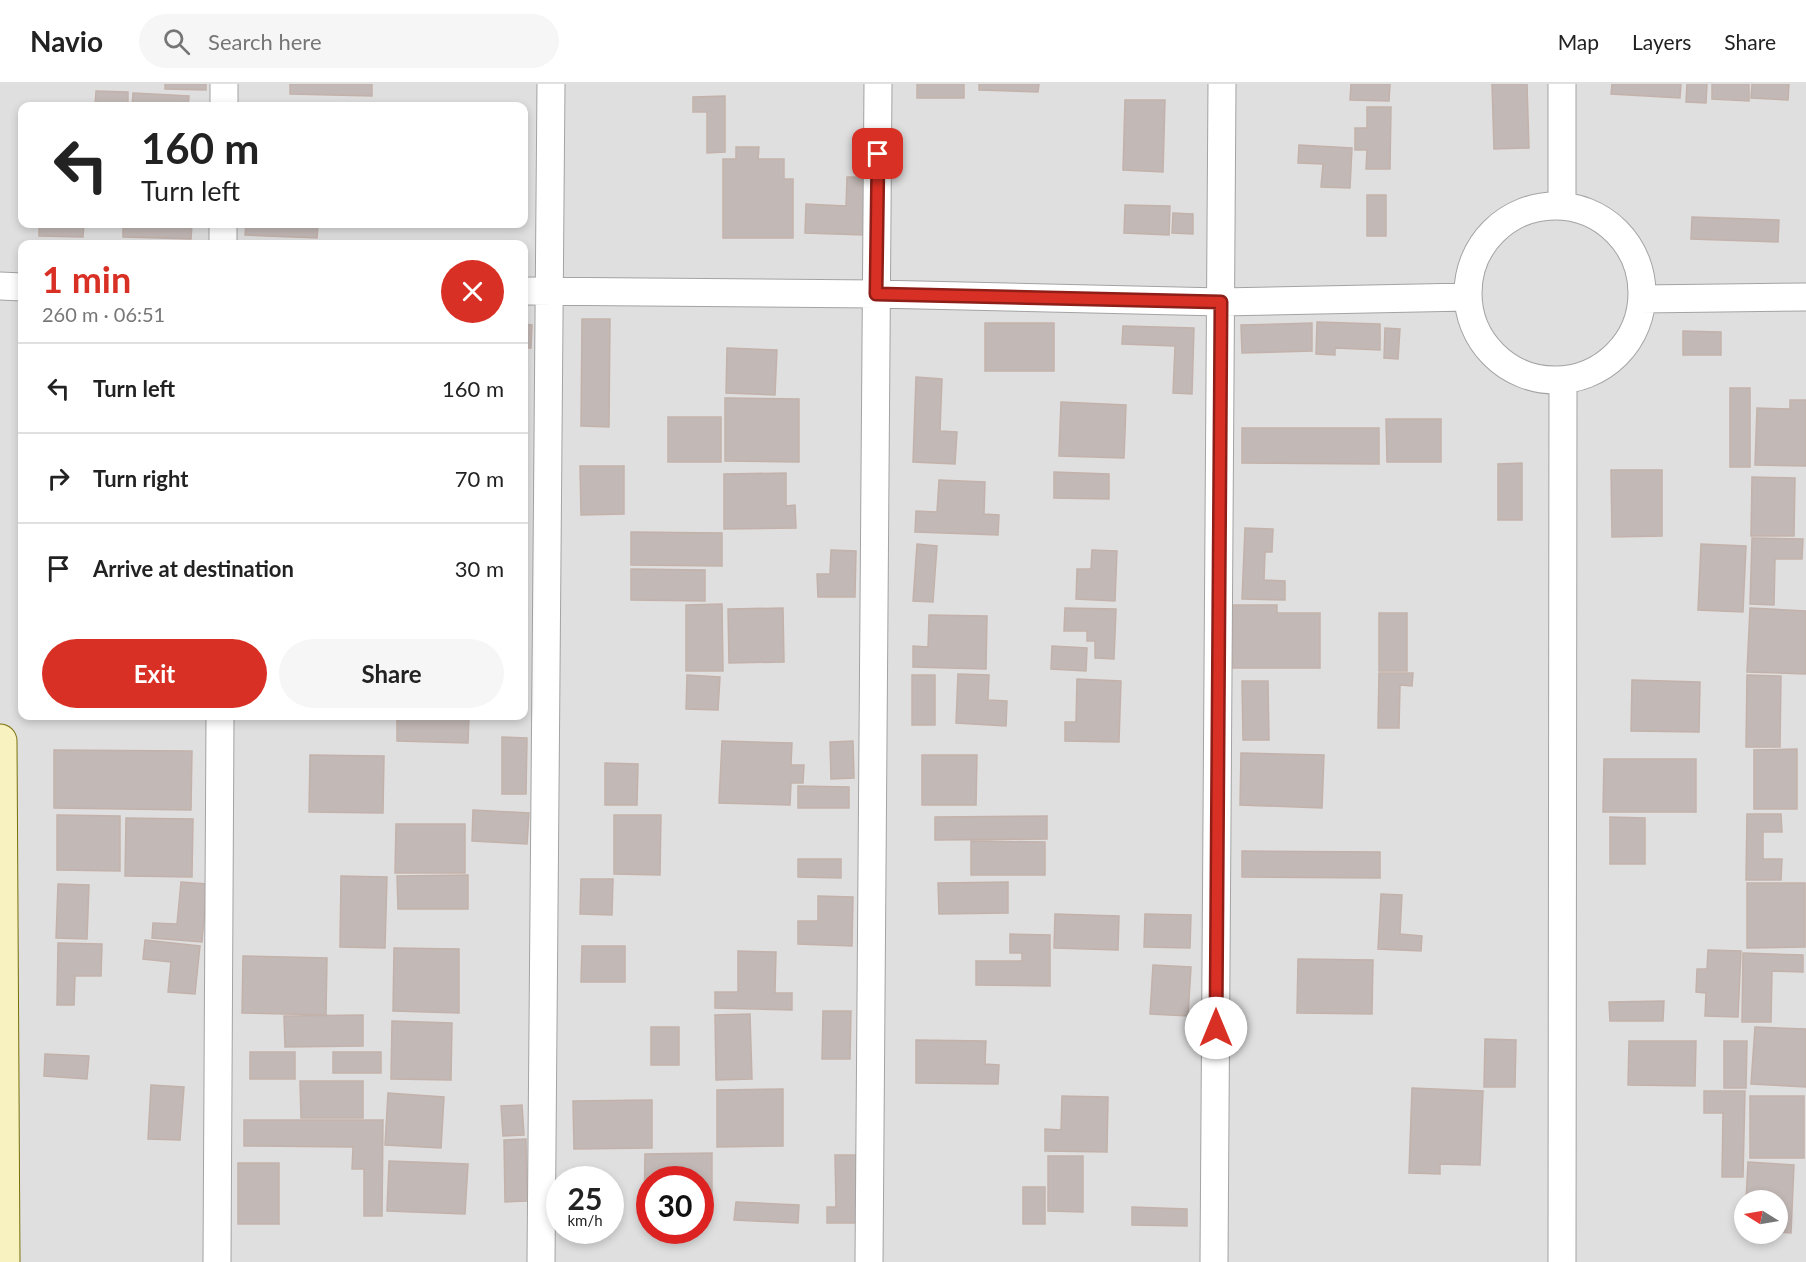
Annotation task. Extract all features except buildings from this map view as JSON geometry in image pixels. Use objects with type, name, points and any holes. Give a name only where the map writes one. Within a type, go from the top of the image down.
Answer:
[{"type":"street","points":[[224,84],[224,102]]},
{"type":"street","points":[[541,1262],[536,291],[550,84]]},
{"type":"street","points":[[869,1262],[878,84]]},
{"type":"street","points":[[1214,1262],[1222,84]]},
{"type":"street","points":[[1562,84],[1562,206]]},
{"type":"street","points":[[1562,206],[1580,209],[1602,219],[1620,234],[1633,254],[1640,276],[1642,299],[1638,320],[1629,338],[1617,354],[1601,367],[1582,376],[1563,380],[1542,380],[1523,375],[1505,365],[1478,336],[1471,317],[1468,297],[1469,276],[1475,257],[1486,239],[1500,225],[1518,214],[1537,207],[1562,206]]},
{"type":"street","points":[[0,286],[18,287]]},
{"type":"street","points":[[536,291],[876,294],[1221,302],[1468,297]]},
{"type":"street","points":[[1642,299],[1806,297]]},
{"type":"street","points":[[1562,1262],[1563,380]]},
{"type":"street","points":[[217,1262],[220,720]]},
{"type":"street","points":[[0,741],[3,1262]]},
{"type":"shaded area","points":[[0,84],[1806,84],[1806,1262],[0,1262]]},
{"type":"route","points":[[878,154],[876,294],[1221,302],[1216,1028]]}]
